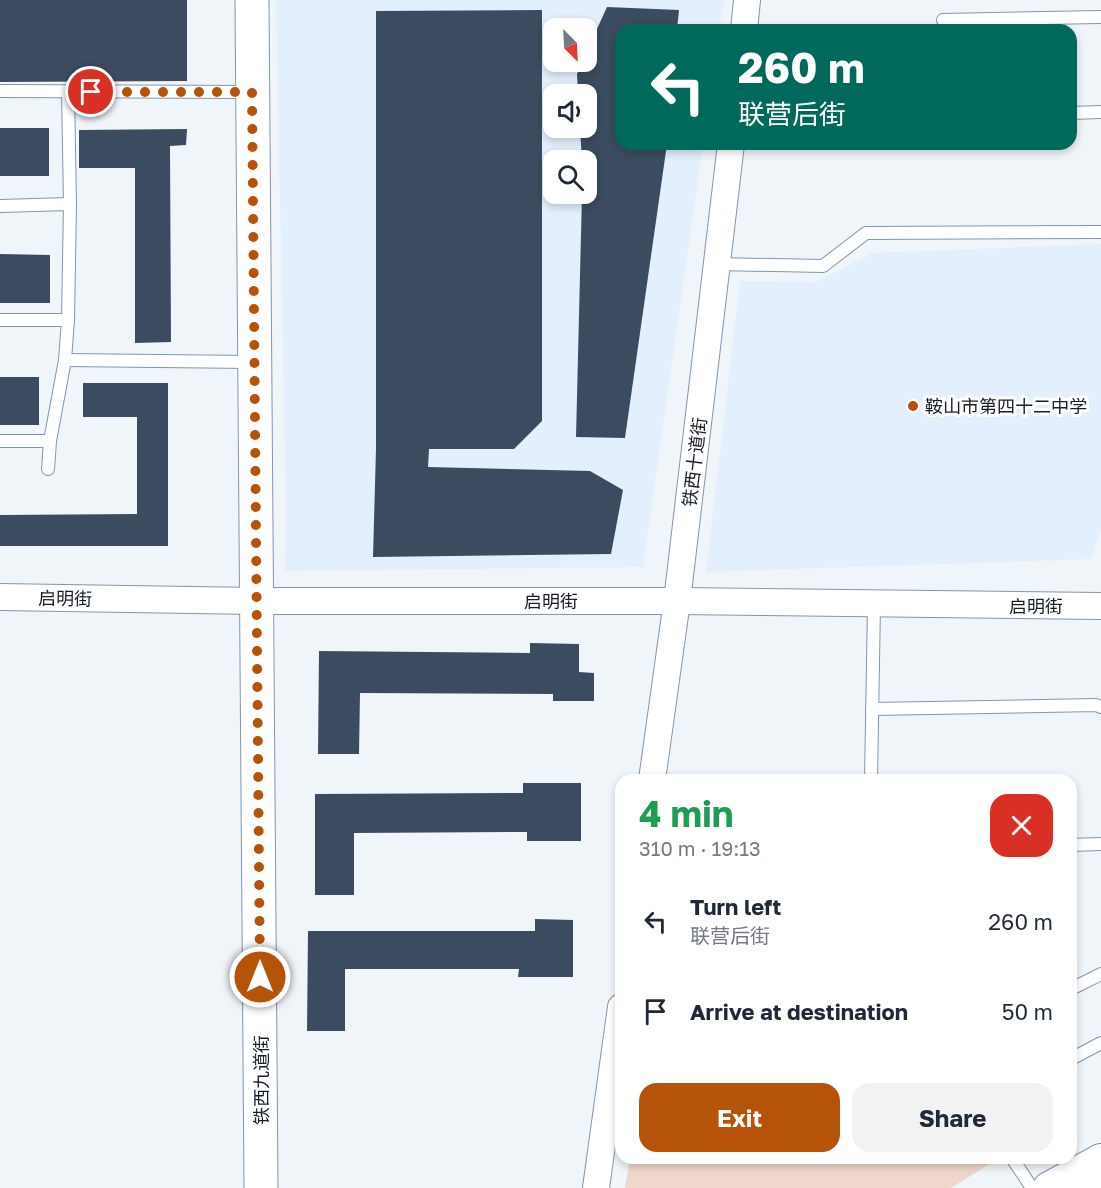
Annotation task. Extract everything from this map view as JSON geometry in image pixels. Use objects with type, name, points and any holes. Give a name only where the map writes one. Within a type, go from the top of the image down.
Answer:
[{"type":"main road","name":"铁西九道街","points":[[252,0],[261,1188]]},
{"type":"main road","points":[[1081,1188],[1100,1161]]},
{"type":"street","points":[[745,24],[747,0]]},
{"type":"street","name":"铁西十道街","points":[[653,774],[677,601],[730,150]]},
{"type":"street","name":"启明街","points":[[0,597],[257,601],[677,601],[1101,606]]},
{"type":"street","points":[[596,1188],[615,1050]]},
{"type":"street","points":[[1049,1188],[1100,1161]]},
{"type":"lane","points":[[943,20],[1101,17]]},
{"type":"lane","points":[[0,91],[252,92]]},
{"type":"lane","points":[[48,469],[68,320],[70,204],[68,91]]},
{"type":"lane","points":[[1077,113],[1101,112]]},
{"type":"lane","points":[[0,206],[70,204]]},
{"type":"lane","points":[[717,264],[823,266],[866,233],[1101,232]]},
{"type":"lane","points":[[0,320],[68,320]]},
{"type":"lane","points":[[64,360],[255,362]]},
{"type":"lane","points":[[0,441],[50,441]]},
{"type":"lane","points":[[871,774],[874,604]]},
{"type":"lane","points":[[872,709],[1096,705],[1101,707]]},
{"type":"lane","points":[[1077,845],[1101,844]]},
{"type":"lane","points":[[1077,986],[1101,974]]},
{"type":"lane","points":[[1077,1056],[1101,1043]]},
{"type":"lane","points":[[1016,1164],[1032,1188]]},
{"type":"shaded area","points":[[276,0],[724,0],[720,24],[615,24],[615,150],[702,150],[643,567],[285,571],[286,511]]},
{"type":"shaded area","name":"鞍山市第四十二中学","points":[[1101,244],[1101,529],[1091,559],[706,572],[740,281],[816,282],[872,253]]},
{"type":"shaded area","points":[[629,1164],[990,1164],[951,1188],[625,1188]]},
{"type":"building","points":[[0,0],[187,0],[187,81],[0,82]]},
{"type":"building","points":[[607,7],[679,10],[678,24],[615,24],[615,150],[666,150],[625,438],[576,437],[582,204],[597,204],[597,150],[581,150],[581,138],[597,138],[597,84],[578,84],[578,72],[597,72],[597,29]]},
{"type":"building","points":[[542,10],[542,421],[514,449],[429,449],[428,467],[590,471],[623,490],[611,554],[373,557],[376,449],[376,11]]},
{"type":"building","points":[[0,128],[49,128],[49,176],[0,176]]},
{"type":"building","points":[[187,129],[186,145],[170,146],[171,342],[135,343],[135,168],[79,168],[79,130]]},
{"type":"building","points":[[0,254],[50,255],[50,303],[0,303]]},
{"type":"building","points":[[0,377],[39,377],[39,425],[0,425]]},
{"type":"building","points":[[83,383],[168,383],[168,546],[0,546],[0,515],[137,514],[137,417],[83,417]]},
{"type":"building","points":[[530,643],[579,644],[579,672],[594,673],[594,701],[553,701],[553,694],[360,693],[359,754],[318,754],[319,651],[530,653]]},
{"type":"building","points":[[523,783],[581,783],[581,841],[527,841],[527,832],[354,833],[354,895],[315,895],[315,794],[523,793]]},
{"type":"building","points":[[535,919],[573,920],[573,977],[518,977],[519,969],[345,969],[345,1031],[307,1031],[308,931],[535,931]]},
{"type":"place","name":"鞍山市第四十二中学","points":[[913,406]]},
{"type":"route","points":[[91,92],[252,92],[260,977]]}]
